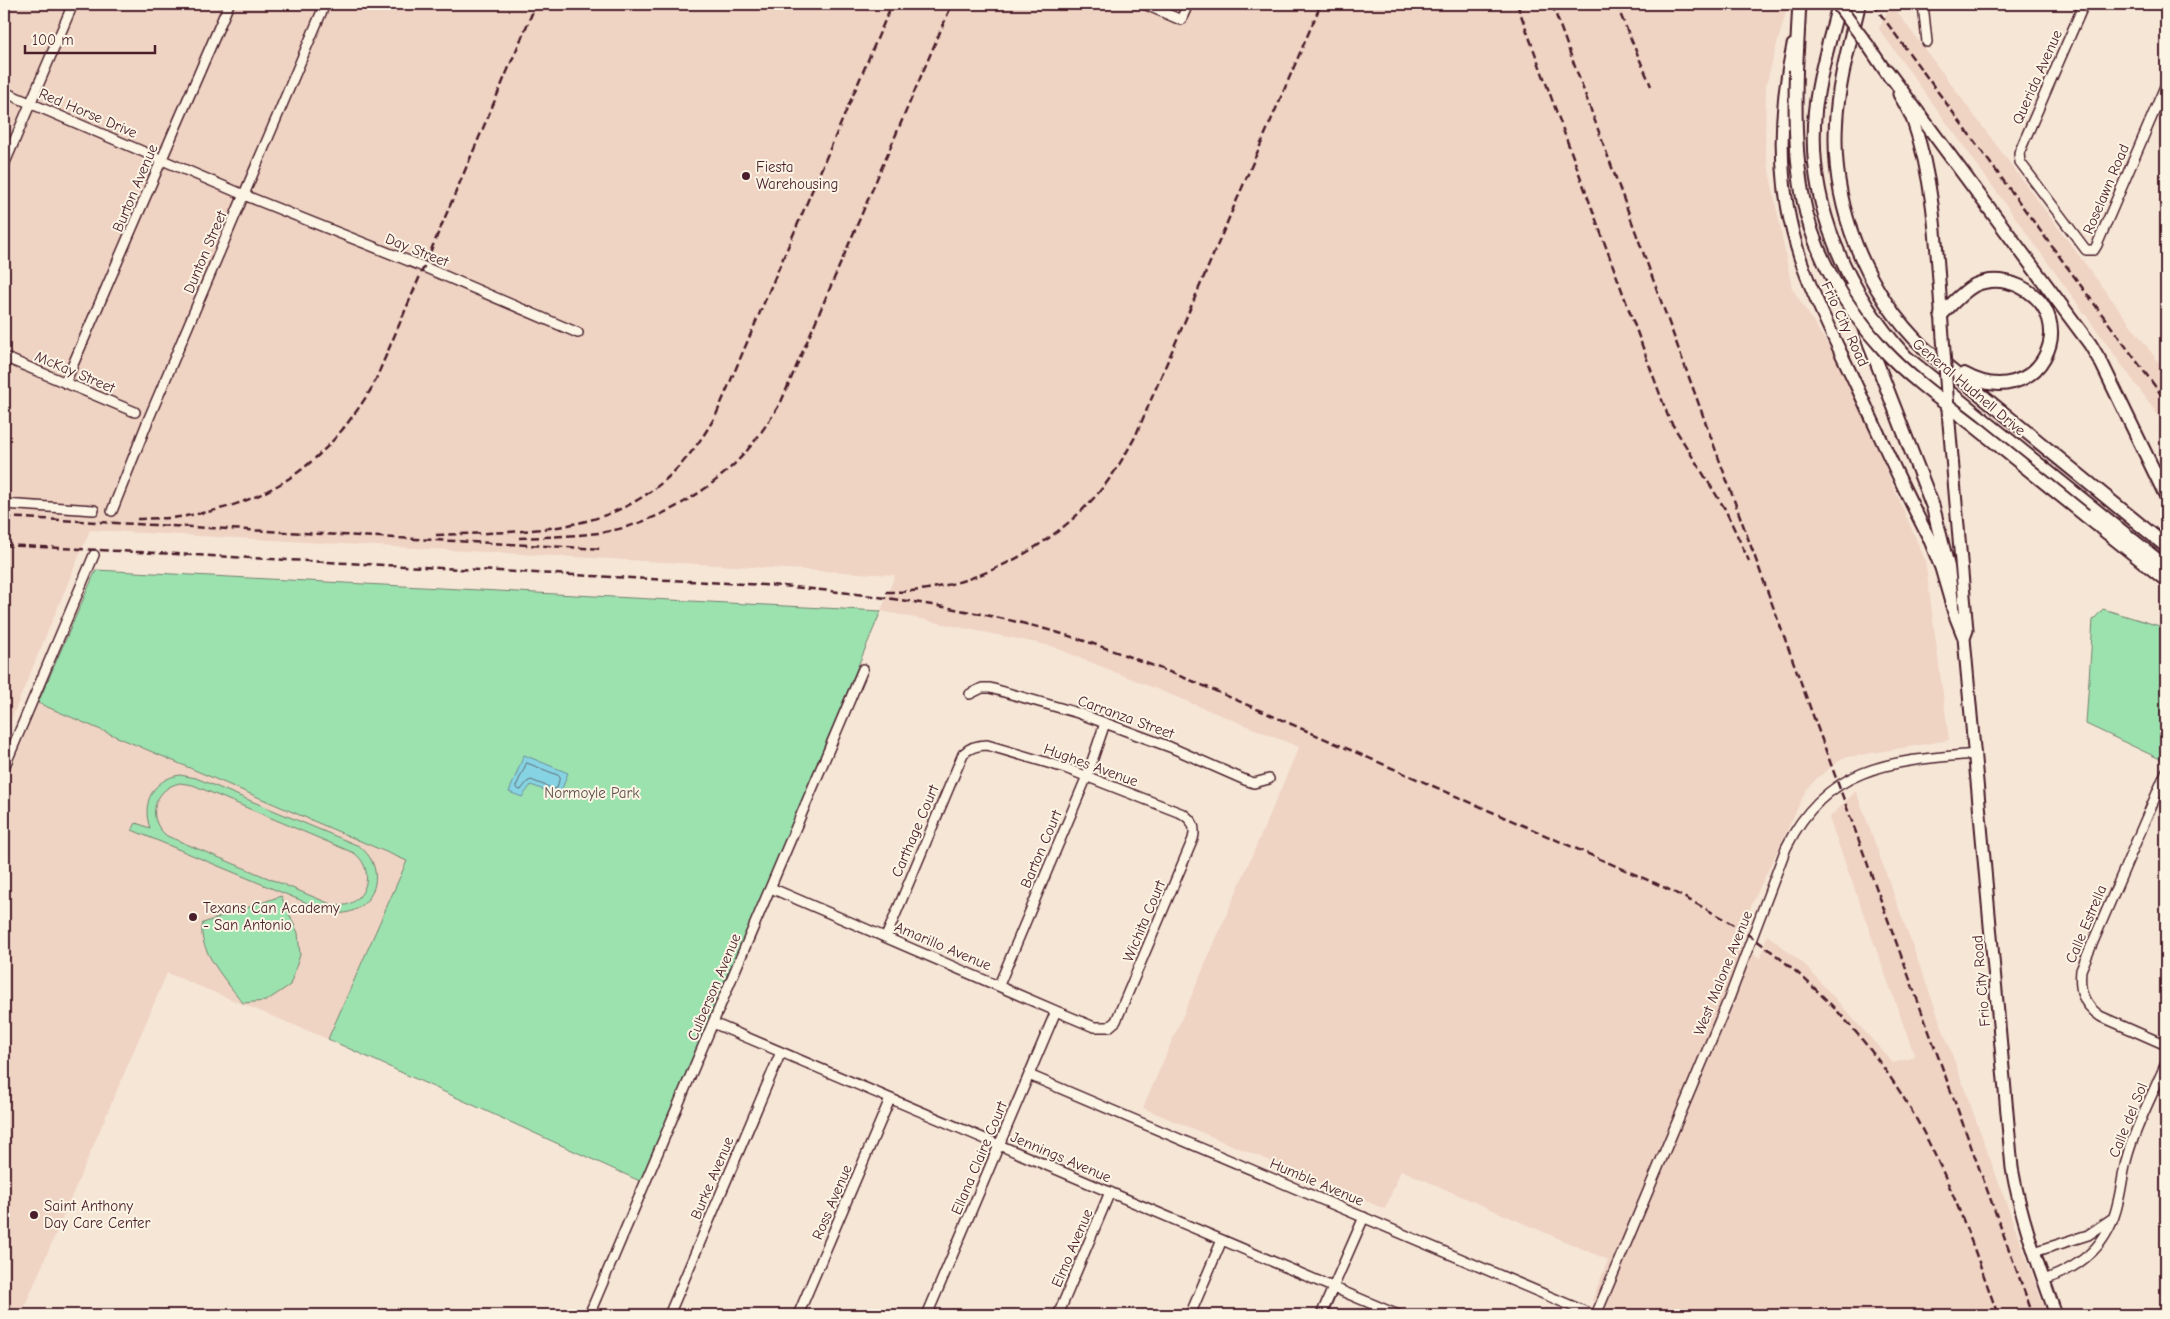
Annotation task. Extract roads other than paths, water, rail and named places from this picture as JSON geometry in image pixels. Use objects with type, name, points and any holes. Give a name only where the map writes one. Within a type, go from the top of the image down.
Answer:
[{"type":"highway","name":"General Hudnell Drive","points":[[1838,4],[1821,76],[1815,112],[1815,141],[1817,174],[1823,206],[1830,236],[1845,270],[1887,336],[1906,358],[2166,567]]},
{"type":"highway","name":"General Hudnell Drive","points":[[1859,4],[1841,77],[1836,124],[1840,190],[1851,230],[1868,273],[1899,322],[1929,352],[2166,546]]},
{"type":"highway","points":[[1800,7],[1795,118],[1803,199],[1816,240],[1832,277],[1854,314],[1884,350],[1914,378],[2166,580]]},
{"type":"highway","points":[[1886,71],[2090,344],[2102,364],[2166,496]]},
{"type":"highway","points":[[1845,270],[1870,345],[1933,507],[1948,567],[1952,604]]},
{"type":"highway","points":[[1929,352],[1976,380],[1998,384],[2013,383],[2035,372],[2044,360],[2050,345],[2046,311],[2032,294],[2007,282],[1997,280],[1975,285],[1941,315]]},
{"type":"main road","name":"Frio City Road","points":[[1838,4],[1886,71],[1913,119],[1931,198],[1962,562],[1967,630],[1964,638]]},
{"type":"main road","name":"Frio City Road","points":[[1800,7],[1785,84],[1781,121],[1783,178],[1795,241],[1814,295],[1929,538],[1964,638],[2012,1168],[2018,1200],[2056,1315]]},
{"type":"street","points":[[4,165],[73,4]]},
{"type":"street","name":"Burton Avenue","points":[[66,383],[229,4]]},
{"type":"street","name":"Dunton Street","points":[[112,511],[149,418],[325,4]]},
{"type":"street","points":[[1144,4],[1181,20],[1188,4]]},
{"type":"street","points":[[1923,4],[1927,42]]},
{"type":"street","name":"Querida Avenue","points":[[2020,162],[2019,153],[2024,140],[2084,4]]},
{"type":"street","name":"Roselawn Road","points":[[2020,162],[2086,250],[2094,250],[2166,84]]},
{"type":"street","name":"Red Horse Drive","points":[[4,92],[244,195]]},
{"type":"street","name":"Day Street","points":[[244,195],[424,267],[578,333]]},
{"type":"street","name":"McKay Street","points":[[4,356],[135,412]]},
{"type":"street","points":[[4,504],[94,510]]},
{"type":"street","points":[[4,768],[94,555]]},
{"type":"street","name":"Culberson Avenue","points":[[589,1315],[863,669]]},
{"type":"street","name":"Carranza Street","points":[[970,694],[982,688],[990,688],[1078,713],[1170,747],[1245,780],[1254,783],[1269,779]]},
{"type":"street","name":"Barton Court","points":[[999,985],[1087,776],[1106,722]]},
{"type":"street","name":"Hughes Avenue","points":[[979,745],[987,745],[1056,765],[1183,814],[1190,819]]},
{"type":"street","name":"Carthage Court","points":[[886,937],[963,754],[970,748],[979,745]]},
{"type":"street","name":"West Malone Avenue","points":[[1594,1315],[1730,996],[1786,848],[1796,828],[1806,814],[1826,795],[1867,771],[1906,761],[1976,754]]},
{"type":"street","name":"Calle Estrella","points":[[2166,772],[2081,970],[2080,984],[2084,1001],[2091,1010],[2100,1016],[2166,1045]]},
{"type":"street","name":"Wichita Court","points":[[1105,1028],[1116,1021],[1194,839],[1195,827],[1190,819]]},
{"type":"street","name":"Amarillo Avenue","points":[[771,888],[1094,1027],[1105,1028]]},
{"type":"street","name":"Ellana Claire Court","points":[[927,1315],[1056,1011]]},
{"type":"street","name":"Jennings Avenue","points":[[713,1023],[1398,1315]]},
{"type":"street","name":"Burke Avenue","points":[[669,1315],[781,1052]]},
{"type":"street","name":"Calle del Sol","points":[[2044,1280],[2066,1272],[2090,1255],[2100,1243],[2118,1205],[2128,1152],[2166,1062]]},
{"type":"street","name":"Humble Avenue","points":[[1029,1075],[1594,1315]]},
{"type":"street","name":"Ross Avenue","points":[[798,1315],[890,1099]]},
{"type":"street","name":"Elmo Avenue","points":[[1058,1315],[1110,1192]]},
{"type":"street","points":[[1321,1315],[1364,1217]]},
{"type":"street","points":[[2034,1252],[2088,1235],[2113,1218]]},
{"type":"street","points":[[1190,1315],[1222,1240]]},
{"type":"water","points":[[524,755],[568,773],[560,794],[557,795],[531,785],[522,797],[509,792]]},
{"type":"railway","points":[[137,519],[180,517],[218,509],[246,500],[272,488],[296,474],[317,456],[337,436],[355,413],[373,386],[536,4]]},
{"type":"railway","points":[[436,535],[522,531],[560,526],[596,518],[630,504],[661,484],[689,454],[716,415],[892,4]]},
{"type":"railway","points":[[519,538],[599,533],[639,523],[678,506],[714,482],[730,469],[749,448],[781,402],[952,4]]},
{"type":"railway","points":[[886,592],[915,591],[943,586],[972,578],[999,567],[1025,554],[1049,538],[1072,520],[1099,493],[1121,462],[1135,437],[1321,4]]},
{"type":"railway","points":[[1517,4],[1669,419],[1725,509],[1749,561]]},
{"type":"railway","points":[[1552,4],[2033,1315]]},
{"type":"railway","points":[[1616,4],[1651,86]]},
{"type":"railway","points":[[1873,4],[2166,401]]},
{"type":"railway","points":[[4,517],[603,549]]},
{"type":"railway","points":[[4,545],[814,589],[907,601],[1030,625],[1072,637],[1154,666],[1195,682],[1657,884],[1730,923],[1781,959],[1833,1006],[1856,1032],[1898,1088],[1942,1169],[1968,1232],[1998,1315]]},
{"type":"place","name":"Fiesta Warehousing","points":[[746,176]]},
{"type":"place","name":"Texans Can Academy - San Antonio","points":[[193,917]]},
{"type":"place","name":"Saint Anthony Day Care Center","points":[[34,1215]]},
{"type":"park label","name":"Normoyle Park","points":[[592,793]]}]
